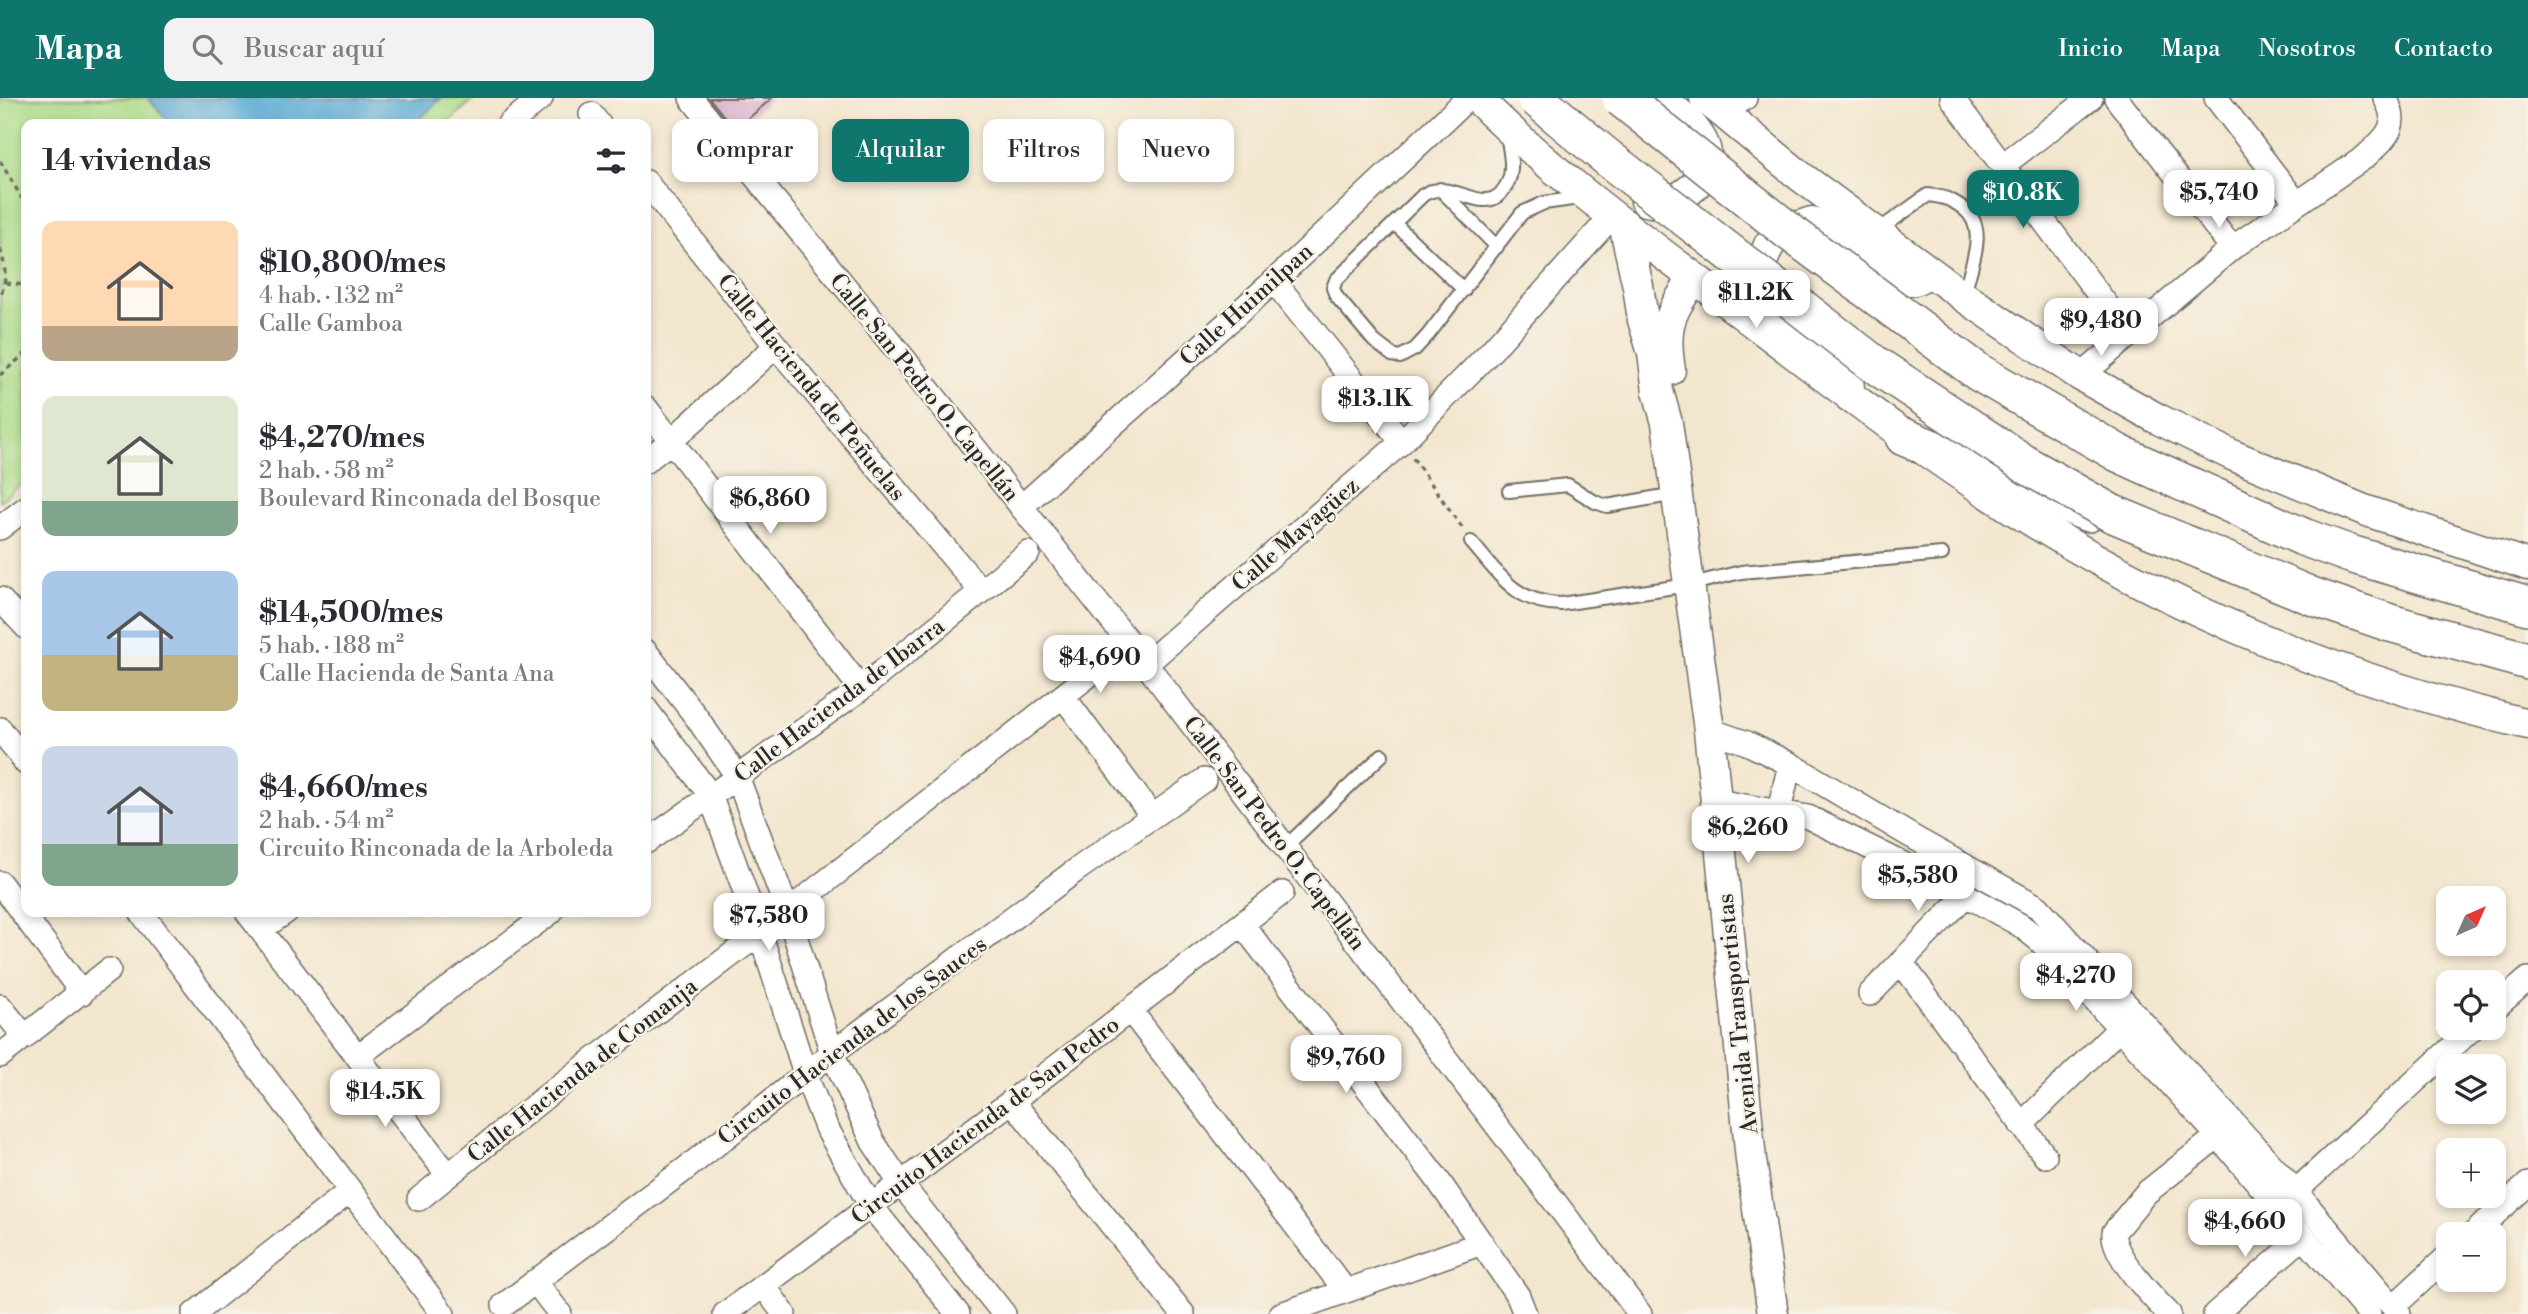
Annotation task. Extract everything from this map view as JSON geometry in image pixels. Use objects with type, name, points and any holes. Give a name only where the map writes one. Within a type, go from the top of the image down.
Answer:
[{"type":"main road","points":[[1536,98],[1609,159],[1874,364],[2028,466],[2111,513],[2314,597],[2390,623],[2528,661]]},
{"type":"main road","points":[[1621,98],[1791,233],[1978,372],[2118,453],[2303,537],[2376,562],[2528,606]]},
{"type":"main road","points":[[1904,437],[2067,505],[2216,555]]},
{"type":"street","points":[[515,119],[541,98]]},
{"type":"street","name":"Calle San Pedro O. Capellán","points":[[691,98],[905,360],[1146,664],[1640,1314]]},
{"type":"street","name":"Calle Huimilpan","points":[[1021,507],[1274,281],[1468,98]]},
{"type":"street","points":[[1478,98],[1515,135],[1618,220],[1904,437],[2035,523],[2101,562],[2290,652],[2405,691],[2528,724]]},
{"type":"street","points":[[1515,135],[1569,147],[1630,197],[1657,204],[1685,195],[1698,184],[1707,160],[1703,143],[1690,122],[1660,98]]},
{"type":"street","points":[[1952,98],[2129,335]]},
{"type":"street","points":[[2003,165],[2091,98]]},
{"type":"street","points":[[2116,98],[2232,248]]},
{"type":"street","points":[[2216,98],[2296,202]]},
{"type":"street","points":[[2081,376],[2232,248],[2365,157],[2384,139],[2391,128],[2393,115],[2386,99]]},
{"type":"street","points":[[1725,103],[1800,176],[1963,296],[2081,376],[2156,418],[2232,455],[2364,510],[2528,565]]},
{"type":"street","name":"Calle Hacienda de Peñuelas","points":[[651,188],[776,346],[981,591]]},
{"type":"street","name":"Avenida Transportistas","points":[[1618,220],[1639,286],[1643,320],[1653,353],[1658,391],[1667,423],[1709,730],[1751,1160],[1773,1314]]},
{"type":"street","name":"Calle Mayagüez","points":[[1146,664],[1402,442],[1618,220]]},
{"type":"street","points":[[1850,397],[1848,380],[1840,364],[1775,313],[1763,287],[1761,264],[1770,243],[1794,228],[1812,222],[1829,229],[1897,280],[1915,280],[1930,272]]},
{"type":"street","name":"Avenida Transportistas","points":[[1667,423],[1671,375],[1666,334],[1675,304],[1695,278]]},
{"type":"street","points":[[1274,281],[1402,442]]},
{"type":"street","points":[[651,457],[776,346]]},
{"type":"street","points":[[651,415],[861,689]]},
{"type":"street","points":[[0,528],[21,512]]},
{"type":"street","name":"Calle Hacienda de Ibarra","points":[[651,838],[861,689],[1028,554]]},
{"type":"street","points":[[0,599],[21,621]]},
{"type":"street","points":[[651,658],[737,776],[787,910],[832,1053],[873,1142],[901,1184],[1004,1314]]},
{"type":"street","name":"Calle Hacienda de Comanja","points":[[419,1199],[674,996],[760,933],[1111,659]]},
{"type":"street","points":[[1063,696],[1152,816]]},
{"type":"street","points":[[651,716],[710,795],[826,1127],[872,1206],[958,1314]]},
{"type":"street","points":[[0,729],[21,756]]},
{"type":"street","points":[[1709,730],[1747,743],[1790,764],[2038,907],[2136,1013],[2288,1199],[2303,1237],[2369,1314]]},
{"type":"street","points":[[1779,811],[1790,764]]},
{"type":"street","name":"Circuito Hacienda de los Sauces","points":[[504,1305],[684,1170],[805,1073],[1203,780]]},
{"type":"street","points":[[1716,801],[1808,817],[2001,913],[2039,940],[2218,1136],[2288,1199],[2396,1310],[2436,1268]]},
{"type":"street","points":[[0,883],[21,911]]},
{"type":"street","name":"Circuito Hacienda de San Pedro","points":[[725,1314],[1012,1101],[1282,893]]},
{"type":"street","points":[[1870,994],[1966,895]]},
{"type":"street","points":[[25,917],[82,993]]},
{"type":"street","points":[[145,917],[443,1314]]},
{"type":"street","points":[[358,1056],[544,917]]},
{"type":"street","points":[[254,920],[448,1175]]},
{"type":"street","points":[[1242,924],[1435,1175],[1518,1296],[1525,1314]]},
{"type":"street","points":[[1901,962],[2045,1156]]},
{"type":"street","points":[[0,1056],[109,970]]},
{"type":"street","points":[[2506,998],[2528,979]]},
{"type":"street","points":[[0,1006],[24,1037]]},
{"type":"street","points":[[1130,1010],[1345,1290]]},
{"type":"street","points":[[2021,1125],[2136,1013]]},
{"type":"street","points":[[2288,1199],[2460,1040]]},
{"type":"street","points":[[1012,1101],[1183,1314]]},
{"type":"street","points":[[2169,1314],[2120,1255],[2113,1239],[2114,1232],[2146,1193],[2218,1136]]},
{"type":"street","points":[[2486,1222],[2528,1184]]},
{"type":"street","points":[[194,1314],[350,1191]]},
{"type":"street","points":[[2215,1314],[2303,1237]]},
{"type":"street","points":[[1281,1314],[1482,1243]]},
{"type":"street","points":[[535,1281],[560,1314]]},
{"type":"street","points":[[764,1286],[785,1314]]},
{"type":"lane","points":[[1515,135],[1509,181],[1497,197],[1491,201],[1482,200],[1431,189],[1339,275],[1333,288],[1336,296],[1374,341],[1392,355],[1406,355],[1428,335],[1497,247],[1513,222],[1531,207],[1588,196]]},
{"type":"lane","points":[[1440,189],[1497,247]]},
{"type":"lane","points":[[1876,232],[1928,195],[1947,197],[1973,215],[1978,234],[1963,296]]},
{"type":"lane","points":[[1394,223],[1464,290]]},
{"type":"lane","points":[[1509,491],[1568,485],[1595,502],[1607,506],[1676,494]]},
{"type":"lane","points":[[1471,542],[1513,588],[1544,604],[1625,597],[1741,572],[1942,554]]},
{"type":"lane","points":[[1285,847],[1382,755]]},
{"type":"path","points":[[0,161],[21,197]]},
{"type":"path","points":[[0,250],[5,263],[6,283],[0,297]]},
{"type":"path","points":[[6,283],[21,284]]},
{"type":"path","points":[[0,375],[21,357]]},
{"type":"path","points":[[1402,442],[1471,542]]},
{"type":"green space","points":[[0,98],[475,98],[452,119],[21,119],[21,484],[0,501]]},
{"type":"water","points":[[148,98],[441,98],[420,119],[166,119]]},
{"type":"building","points":[[709,98],[772,98],[748,119],[726,119]]}]
